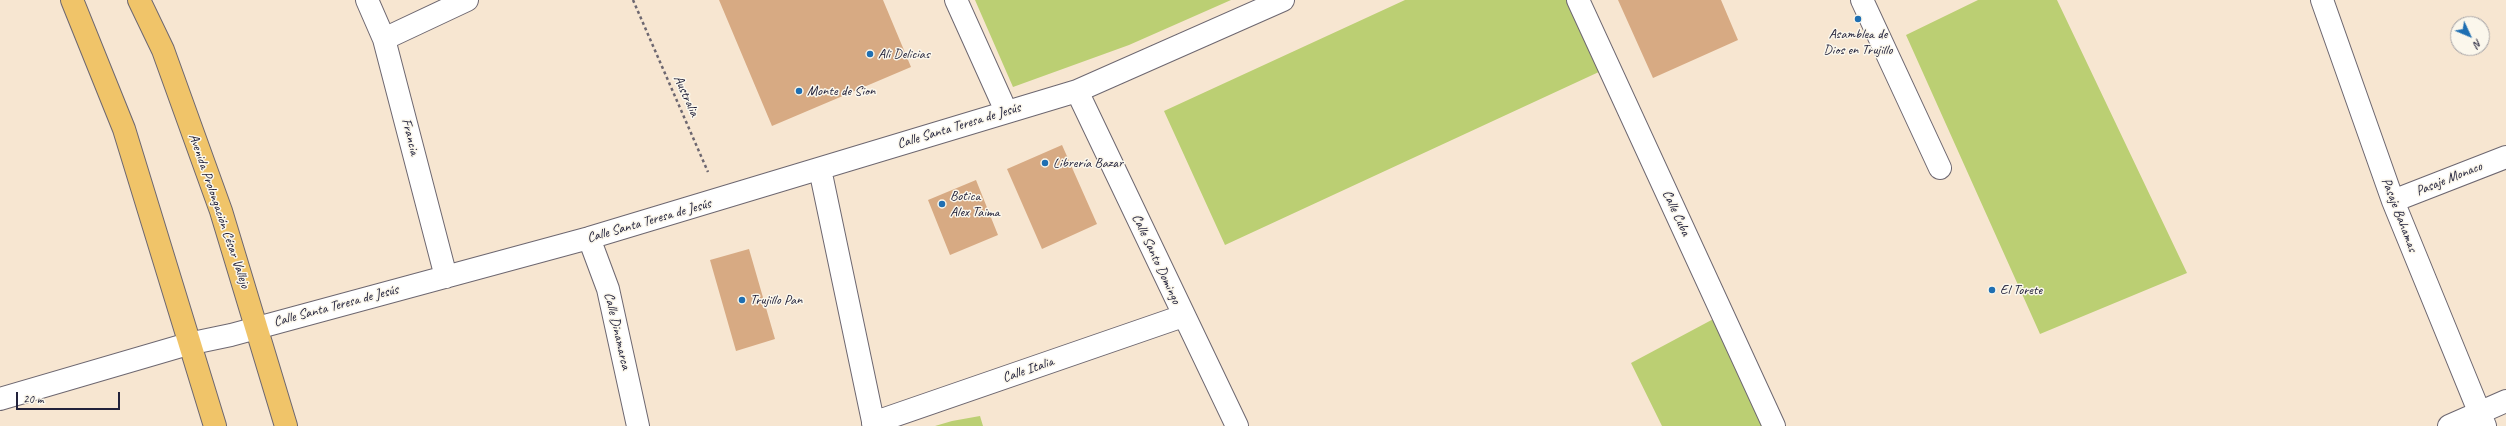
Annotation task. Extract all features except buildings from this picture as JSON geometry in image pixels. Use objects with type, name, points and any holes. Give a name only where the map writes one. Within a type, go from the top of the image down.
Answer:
[{"type":"main road","points":[[72,0],[124,129],[188,344],[215,426]]},
{"type":"main road","name":"Avenida Prolongación César Vallejo","points":[[139,0],[163,50],[221,211],[286,426]]},
{"type":"street","name":"Francia","points":[[367,0],[384,39],[446,276]]},
{"type":"street","points":[[384,39],[466,0]]},
{"type":"street","points":[[956,0],[1006,111]]},
{"type":"street","name":"Calle Santa Teresa de Jesús","points":[[0,399],[188,344],[589,238],[720,200],[1006,111],[1077,91],[1283,0]]},
{"type":"street","name":"Calle Cuba","points":[[1578,0],[1774,426]]},
{"type":"street","points":[[1862,0],[1940,168]]},
{"type":"street","name":"Pasaje Bahamas","points":[[2322,0],[2393,201],[2483,419]]},
{"type":"street","name":"Calle Santo Domingo","points":[[1077,91],[1183,316],[1237,426]]},
{"type":"street","name":"Pasaje Monaco","points":[[2393,201],[2506,156]]},
{"type":"street","points":[[820,169],[874,425]]},
{"type":"street","name":"Calle Dinamarca","points":[[589,238],[608,289],[638,426]]},
{"type":"street","name":"Calle Italia","points":[[874,425],[1183,316]]},
{"type":"street","points":[[2449,426],[2483,419],[2506,401]]},
{"type":"path","name":"Australia","points":[[633,0],[720,200]]},
{"type":"green space","points":[[975,0],[1231,0],[1129,45],[1013,87]]},
{"type":"green space","points":[[1405,0],[1569,0],[1601,71],[1225,245],[1164,111]]},
{"type":"green space","points":[[1978,0],[2057,0],[2187,273],[2040,334],[1906,35]]},
{"type":"green space","points":[[1719,316],[1771,426],[1662,426],[1631,363]]},
{"type":"green space","points":[[980,416],[983,426],[935,426],[952,421]]},
{"type":"place","name":"Asamblea de Dios en Trujillo","points":[[1858,19]]},
{"type":"place","name":"Ali Delicias","points":[[870,54]]},
{"type":"place","name":"Monte de Sion","points":[[799,91]]},
{"type":"place","name":"Librería Bazar","points":[[1045,163]]},
{"type":"place","name":"Botica Alex Taima","points":[[942,204]]},
{"type":"place","name":"El Torete","points":[[1992,290]]},
{"type":"place","name":"Trujillo Pan","points":[[742,300]]}]
